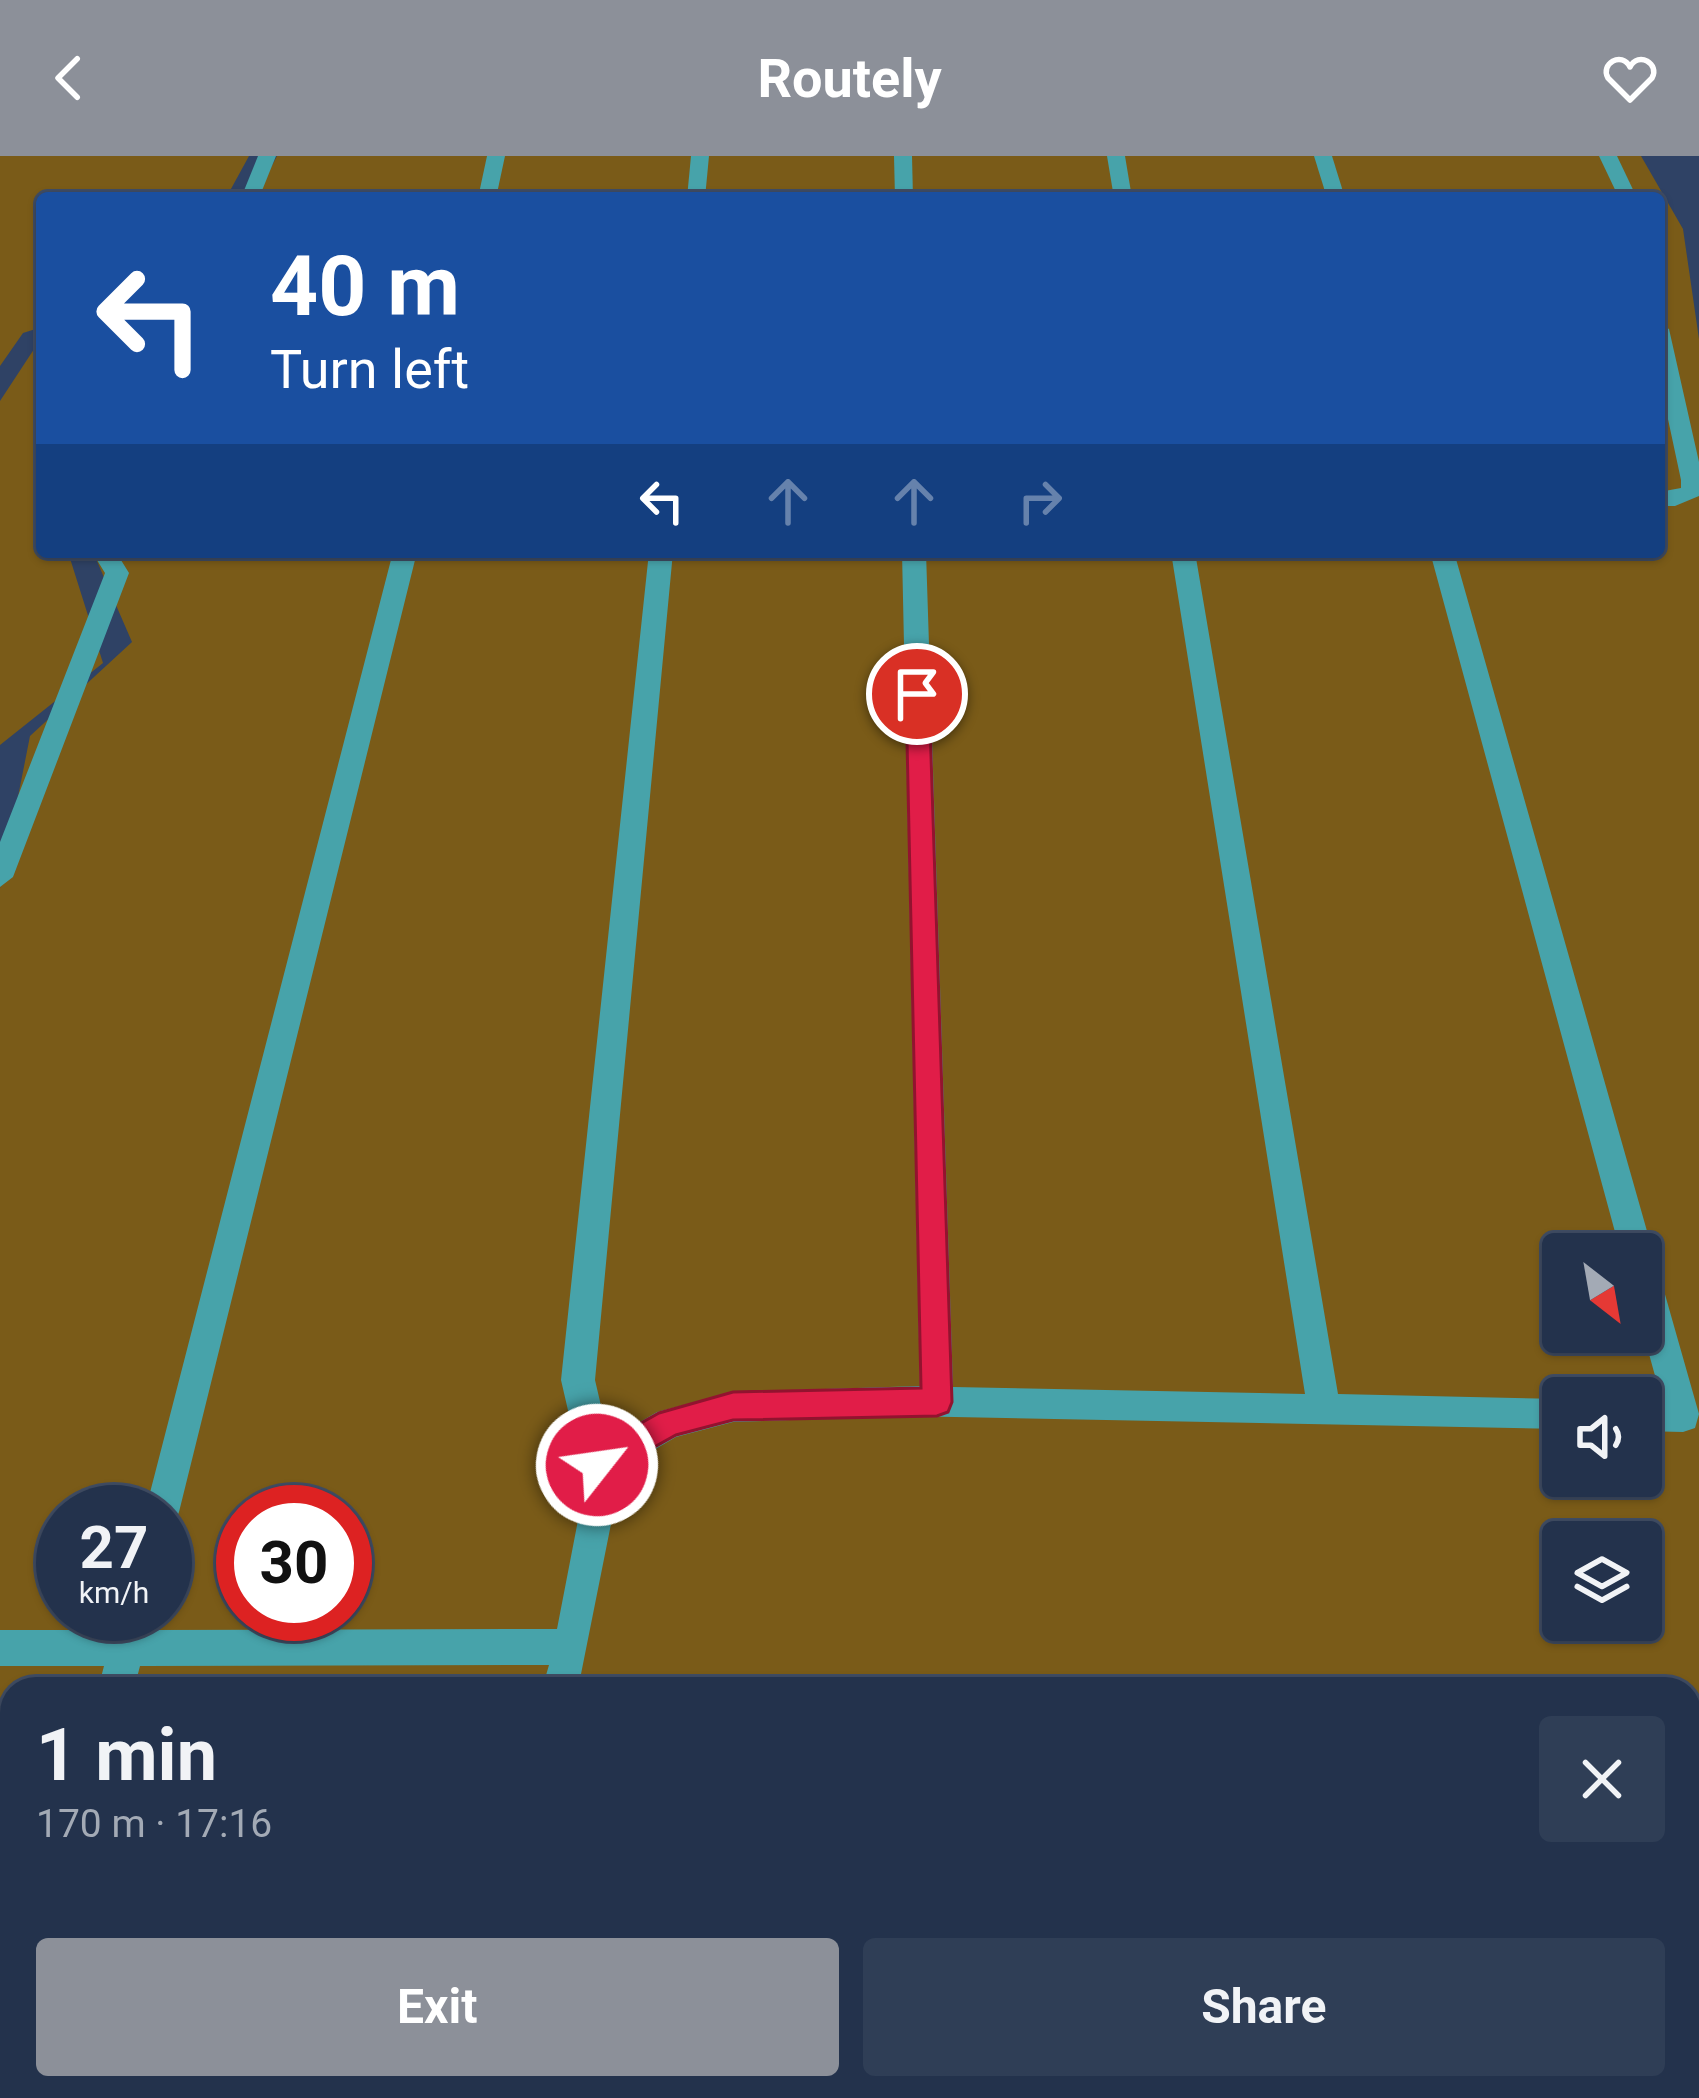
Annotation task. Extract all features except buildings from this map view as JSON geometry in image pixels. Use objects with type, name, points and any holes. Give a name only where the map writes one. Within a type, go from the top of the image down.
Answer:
[{"type":"street","points":[[252,192],[267,156]]},
{"type":"street","points":[[488,192],[496,156]]},
{"type":"street","points":[[697,192],[700,156]]},
{"type":"street","points":[[903,156],[904,192]]},
{"type":"street","points":[[1116,156],[1122,192]]},
{"type":"street","points":[[1323,156],[1334,192]]},
{"type":"street","points":[[1609,156],[1625,192]]},
{"type":"street","points":[[1665,356],[1692,480],[1692,491],[1685,496],[1665,498]]},
{"type":"street","points":[[0,877],[117,573],[108,558]]},
{"type":"street","points":[[168,1485],[403,558]]},
{"type":"street","points":[[192,1636],[569,1675],[602,1484],[578,1380],[660,558]]},
{"type":"street","points":[[914,558],[937,1402]]},
{"type":"street","points":[[1184,558],[1324,1409]]},
{"type":"street","points":[[1444,558],[1631,1233]]},
{"type":"street","points":[[1662,1342],[1683,1417],[1662,1416]]},
{"type":"street","points":[[597,1465],[669,1423],[733,1406],[937,1402],[1542,1414]]},
{"type":"street","points":[[0,1648],[51,1641]]},
{"type":"street","points":[[119,1677],[129,1641]]},
{"type":"shaded area","points":[[0,156],[249,156],[229,192],[36,192],[36,329],[23,333],[0,366]]},
{"type":"shaded area","points":[[277,156],[1641,156],[1662,192],[258,192]]},
{"type":"shaded area","points":[[1665,198],[1683,229],[1699,339],[1699,1677],[0,1677],[0,888],[30,736],[132,642],[96,558],[1665,558]]},
{"type":"shaded area","points":[[36,346],[36,558],[70,558],[103,663],[0,745],[0,401]]},
{"type":"route","points":[[597,1465],[669,1423],[733,1406],[937,1402],[917,694]]}]
